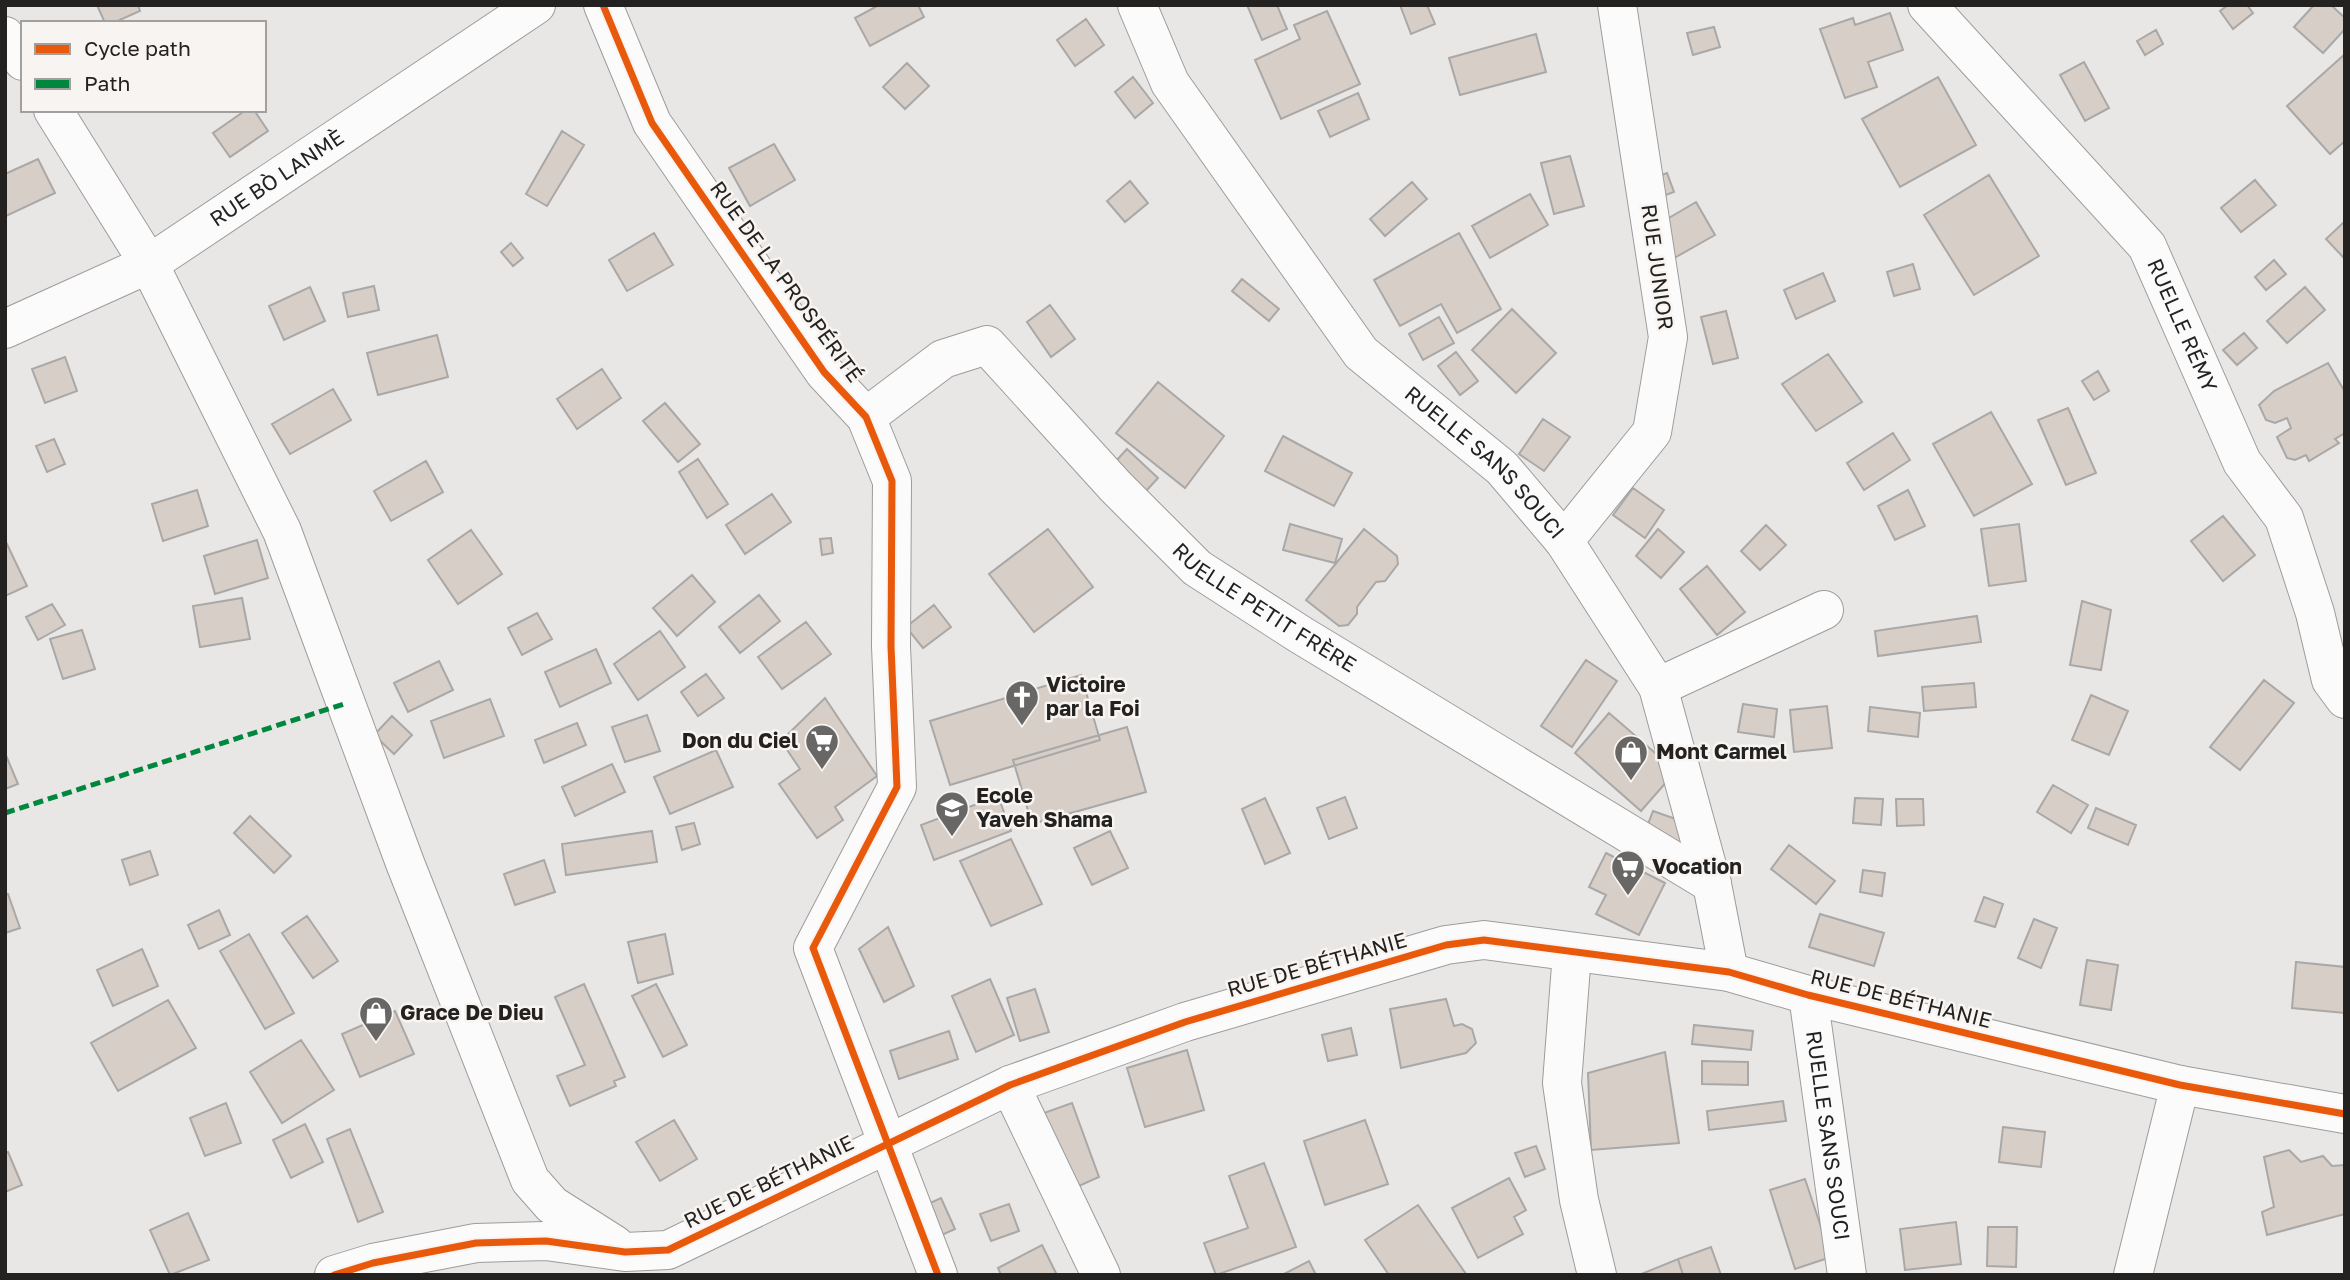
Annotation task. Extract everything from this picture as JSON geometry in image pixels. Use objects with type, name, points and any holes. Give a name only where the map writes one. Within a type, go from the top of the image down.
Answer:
[{"type":"street","name":"RUE BÒ LANMÈ","points":[[5,329],[149,264],[536,5]]},
{"type":"street","name":"RUE DE LA PROSPÉRITÉ","points":[[603,5],[652,123],[824,372],[866,417],[892,481],[891,646],[897,787],[813,948],[886,1145],[938,1275]]},
{"type":"street","name":"RUELLE SANS SOUCI","points":[[1137,5],[1170,83],[1361,353],[1502,468],[1564,541],[1658,687],[1712,884],[1729,972]]},
{"type":"street","name":"RUE JUNIOR","points":[[1564,541],[1651,432],[1668,337],[1617,5]]},
{"type":"street","name":"RUELLE RÉMY","points":[[1927,5],[2147,246],[2242,462],[2284,518],[2330,609],[2331,680],[2345,699]]},
{"type":"street","points":[[5,36],[21,58]]},
{"type":"street","points":[[54,112],[149,264],[282,531],[405,863],[530,1180],[552,1205],[634,1263]]},
{"type":"street","name":"RUELLE PETIT FRÈRE","points":[[866,417],[943,359],[987,345],[1116,487],[1197,568],[1301,635],[1712,884]]},
{"type":"street","points":[[1658,687],[1824,610]]},
{"type":"street","name":"RUE DE BÉTHANIE","points":[[334,1275],[373,1264],[476,1243],[546,1241],[634,1263],[668,1250],[1010,1086],[1185,1022],[1446,945],[1484,940],[1729,972],[1808,995],[2180,1085],[2345,1114]]},
{"type":"street","points":[[1572,953],[1562,1083],[1579,1200],[1597,1275]]},
{"type":"street","name":"RUELLE SANS SOUCI","points":[[1808,995],[1847,1275]]},
{"type":"street","points":[[2133,1275],[2180,1085]]},
{"type":"street","points":[[1010,1086],[1101,1275]]},
{"type":"building","points":[[97,5],[138,5],[140,11],[118,21],[104,21]]},
{"type":"building","points":[[879,5],[918,5],[924,17],[870,46],[855,18]]},
{"type":"building","points":[[1247,5],[1277,5],[1287,29],[1262,40]]},
{"type":"building","points":[[1400,5],[1427,5],[1435,24],[1411,34]]},
{"type":"building","points":[[2228,5],[2247,5],[2253,13],[2233,29],[2220,11]]},
{"type":"building","points":[[2314,5],[2331,5],[2345,18],[2345,29],[2323,53],[2294,27]]},
{"type":"building","points":[[1327,11],[1360,84],[1281,119],[1255,60],[1300,39],[1294,25]]},
{"type":"building","points":[[1890,13],[1903,50],[1868,62],[1877,87],[1845,98],[1820,29],[1853,18],[1855,25]]},
{"type":"building","points":[[1086,19],[1104,45],[1075,66],[1057,40]]},
{"type":"building","points":[[1714,27],[1720,47],[1693,55],[1687,33]]},
{"type":"building","points":[[2156,30],[2163,44],[2145,55],[2137,41]]},
{"type":"building","points":[[1536,34],[1546,72],[1460,95],[1449,58]]},
{"type":"building","points":[[2345,54],[2345,141],[2330,154],[2287,106]]},
{"type":"building","points":[[2084,62],[2109,108],[2085,121],[2060,75]]},
{"type":"building","points":[[907,63],[929,86],[905,109],[883,87]]},
{"type":"building","points":[[1133,77],[1153,103],[1135,118],[1115,92]]},
{"type":"building","points":[[1938,77],[1976,145],[1900,187],[1862,119]]},
{"type":"building","points":[[1358,93],[1369,119],[1330,137],[1318,111]]},
{"type":"building","points":[[243,112],[255,112],[268,131],[230,157],[213,133]]},
{"type":"building","points":[[562,131],[584,145],[547,206],[526,194]]},
{"type":"building","points":[[774,144],[795,180],[750,206],[729,168]]},
{"type":"building","points":[[1570,156],[1584,206],[1554,214],[1541,163]]},
{"type":"building","points":[[38,159],[55,193],[6,216],[5,174]]},
{"type":"building","points":[[1667,173],[1674,192],[1644,203],[1636,184]]},
{"type":"building","points":[[1989,175],[2039,256],[1974,295],[1924,215]]},
{"type":"building","points":[[2255,180],[2276,205],[2241,232],[2221,208]]},
{"type":"building","points":[[1130,181],[1148,203],[1125,222],[1107,201]]},
{"type":"building","points":[[1412,182],[1427,199],[1385,236],[1370,219]]},
{"type":"building","points":[[1530,194],[1548,225],[1490,258],[1472,226]]},
{"type":"building","points":[[1696,202],[1715,235],[1669,261],[1650,229]]},
{"type":"building","points":[[2345,221],[2345,255],[2343,257],[2326,239]]},
{"type":"building","points":[[654,233],[673,265],[627,291],[609,260]]},
{"type":"building","points":[[1459,233],[1501,309],[1457,333],[1441,304],[1400,326],[1374,280]]},
{"type":"building","points":[[511,243],[523,258],[513,266],[501,252]]},
{"type":"building","points":[[2274,260],[2286,274],[2266,290],[2255,277]]},
{"type":"building","points":[[1913,264],[1920,289],[1894,296],[1887,272]]},
{"type":"building","points":[[1823,273],[1835,301],[1796,319],[1784,290]]},
{"type":"building","points":[[1242,279],[1279,309],[1269,321],[1232,291]]},
{"type":"building","points":[[374,286],[379,310],[348,317],[343,293]]},
{"type":"building","points":[[310,287],[325,321],[284,340],[269,306]]},
{"type":"building","points":[[2305,287],[2325,310],[2287,343],[2267,321]]},
{"type":"building","points":[[1050,305],[1075,339],[1051,357],[1027,322]]},
{"type":"building","points":[[1512,309],[1556,353],[1516,393],[1472,350]]},
{"type":"building","points":[[1726,311],[1738,358],[1713,364],[1701,317]]},
{"type":"building","points":[[1439,317],[1454,343],[1423,360],[1409,334]]},
{"type":"building","points":[[2244,333],[2257,348],[2237,365],[2223,350]]},
{"type":"building","points":[[437,335],[448,377],[378,395],[367,353]]},
{"type":"building","points":[[1456,352],[1478,381],[1460,395],[1438,366]]},
{"type":"building","points":[[1828,354],[1862,402],[1816,431],[1782,384]]},
{"type":"building","points":[[65,357],[77,391],[45,403],[32,369]]},
{"type":"building","points":[[2328,363],[2345,392],[2345,433],[2335,439],[2339,443],[2309,461],[2306,455],[2295,460],[2287,458],[2277,437],[2291,428],[2287,418],[2275,423],[2266,420],[2259,405],[2274,391]]},
{"type":"building","points":[[602,369],[621,398],[577,429],[557,399]]},
{"type":"building","points":[[2098,371],[2109,391],[2094,400],[2082,381]]},
{"type":"building","points":[[1158,382],[1224,436],[1185,488],[1116,433]]},
{"type":"building","points":[[333,389],[351,420],[290,454],[272,424]]},
{"type":"building","points":[[665,403],[700,444],[678,462],[643,421]]},
{"type":"building","points":[[2068,408],[2096,473],[2066,485],[2038,420]]},
{"type":"building","points":[[1991,412],[2032,484],[1974,516],[1933,444]]},
{"type":"building","points":[[1543,419],[1570,437],[1544,471],[1519,454]]},
{"type":"building","points":[[1893,433],[1910,460],[1864,490],[1847,463]]},
{"type":"building","points":[[1283,436],[1352,473],[1334,506],[1265,471]]},
{"type":"building","points":[[54,439],[65,464],[47,472],[36,446]]},
{"type":"building","points":[[1127,449],[1158,478],[1136,502],[1105,473]]},
{"type":"building","points":[[698,459],[728,504],[707,518],[679,472]]},
{"type":"building","points":[[426,461],[443,492],[391,521],[374,491]]},
{"type":"building","points":[[1633,488],[1664,510],[1645,538],[1613,515]]},
{"type":"building","points":[[197,490],[208,526],[163,541],[152,504]]},
{"type":"building","points":[[1908,490],[1925,526],[1895,540],[1878,506]]},
{"type":"building","points":[[772,494],[791,522],[745,554],[726,525]]},
{"type":"building","points":[[2223,516],[2255,555],[2223,581],[2191,541]]},
{"type":"building","points":[[1290,524],[1342,539],[1335,563],[1283,550]]},
{"type":"building","points":[[2019,524],[2026,581],[1989,586],[1981,529]]},
{"type":"building","points":[[1766,525],[1786,545],[1760,570],[1741,551]]},
{"type":"building","points":[[1048,529],[1093,587],[1034,632],[989,574]]},
{"type":"building","points":[[1364,529],[1397,556],[1398,564],[1385,581],[1376,582],[1357,607],[1357,614],[1348,625],[1339,626],[1306,600]]},
{"type":"building","points":[[1658,529],[1684,552],[1661,578],[1636,556]]},
{"type":"building","points":[[471,530],[502,574],[458,604],[428,560]]},
{"type":"building","points":[[831,538],[833,553],[822,555],[820,539]]},
{"type":"building","points":[[5,540],[27,586],[5,596]]},
{"type":"building","points":[[257,540],[268,578],[215,594],[204,556]]},
{"type":"building","points":[[1707,566],[1745,612],[1717,635],[1680,589]]},
{"type":"building","points":[[692,575],[715,602],[677,636],[653,608]]},
{"type":"building","points":[[759,595],[780,621],[740,653],[719,627]]},
{"type":"building","points":[[242,598],[250,639],[200,647],[193,606]]},
{"type":"building","points":[[2082,601],[2111,610],[2101,670],[2070,665]]},
{"type":"building","points":[[52,604],[65,625],[38,640],[26,617]]},
{"type":"building","points":[[934,605],[951,627],[923,648],[906,627]]},
{"type":"building","points":[[537,613],[552,639],[522,655],[508,628]]},
{"type":"building","points":[[1977,616],[1981,642],[1878,656],[1875,631]]},
{"type":"building","points":[[806,622],[831,654],[782,689],[758,657]]},
{"type":"building","points":[[82,630],[95,669],[63,679],[50,639]]},
{"type":"building","points":[[660,631],[685,667],[638,700],[614,664]]},
{"type":"building","points":[[596,649],[611,683],[560,707],[545,672]]},
{"type":"building","points":[[1586,660],[1617,681],[1572,747],[1541,726]]},
{"type":"building","points":[[439,661],[453,690],[408,712],[394,683]]},
{"type":"building","points":[[706,674],[724,698],[698,716],[681,692]]},
{"type":"building","points":[[1081,675],[1100,740],[950,785],[930,721]]},
{"type":"building","points":[[2264,680],[2294,703],[2240,770],[2210,747]]},
{"type":"building","points":[[1974,683],[1976,707],[1924,711],[1922,687]]},
{"type":"building","points":[[2091,695],[2128,711],[2109,755],[2072,740]]},
{"type":"building","points":[[825,698],[877,776],[835,807],[843,820],[817,838],[779,784],[800,769],[781,741]]},
{"type":"building","points":[[490,699],[504,736],[444,758],[431,721]]},
{"type":"building","points":[[1743,704],[1777,709],[1774,737],[1738,732]]},
{"type":"building","points":[[1827,706],[1832,748],[1794,752],[1790,710]]},
{"type":"building","points":[[1870,707],[1920,713],[1918,737],[1868,731]]},
{"type":"building","points":[[1609,713],[1676,771],[1641,811],[1575,753]]},
{"type":"building","points":[[647,715],[660,751],[625,762],[612,727]]},
{"type":"building","points":[[392,716],[412,735],[394,754],[374,735]]},
{"type":"building","points":[[577,723],[586,745],[544,763],[535,740]]},
{"type":"building","points":[[1127,727],[1146,792],[1032,824],[1013,760]]},
{"type":"building","points":[[716,750],[733,787],[670,814],[654,777]]},
{"type":"building","points":[[5,753],[18,784],[5,789]]},
{"type":"building","points":[[612,764],[625,792],[575,816],[562,787]]},
{"type":"building","points":[[2053,785],[2088,805],[2071,833],[2037,812]]},
{"type":"building","points":[[998,796],[1011,831],[934,860],[921,825]]},
{"type":"building","points":[[1345,797],[1357,828],[1329,839],[1317,808]]},
{"type":"building","points":[[1265,798],[1290,853],[1265,864],[1242,809]]},
{"type":"building","points":[[1855,798],[1883,799],[1881,825],[1853,823]]},
{"type":"building","points":[[1896,799],[1923,799],[1924,825],[1897,826]]},
{"type":"building","points":[[2096,808],[2136,825],[2128,845],[2088,828]]},
{"type":"building","points":[[1653,811],[1690,824],[1683,844],[1645,832]]},
{"type":"building","points":[[250,816],[291,856],[274,873],[234,833]]},
{"type":"building","points":[[694,823],[700,844],[682,850],[676,827]]},
{"type":"building","points":[[652,831],[657,862],[566,875],[562,844]]},
{"type":"building","points":[[1110,831],[1128,868],[1092,885],[1074,848]]},
{"type":"building","points":[[1011,839],[1042,904],[991,926],[960,861]]},
{"type":"building","points":[[1789,845],[1835,881],[1816,904],[1771,869]]},
{"type":"building","points":[[150,851],[158,875],[130,885],[122,860]]},
{"type":"building","points":[[1606,853],[1665,883],[1639,935],[1596,914],[1606,895],[1589,887]]},
{"type":"building","points":[[544,860],[555,892],[515,905],[504,874]]},
{"type":"building","points":[[1863,870],[1885,873],[1882,896],[1860,892]]},
{"type":"building","points":[[5,894],[8,894],[20,928],[5,933]]},
{"type":"building","points":[[1984,897],[2003,904],[1995,927],[1975,921]]},
{"type":"building","points":[[219,910],[230,935],[199,949],[188,925]]},
{"type":"building","points":[[1820,914],[1884,933],[1874,966],[1809,947]]},
{"type":"building","points":[[307,916],[338,961],[313,978],[282,933]]},
{"type":"building","points":[[2034,919],[2057,928],[2041,968],[2018,958]]},
{"type":"building","points":[[888,927],[914,986],[884,1002],[859,949]]},
{"type":"building","points":[[249,934],[294,1013],[265,1029],[220,951]]},
{"type":"building","points":[[665,934],[673,974],[638,983],[628,942]]},
{"type":"building","points":[[142,949],[158,986],[113,1006],[97,970]]},
{"type":"building","points":[[2087,960],[2118,965],[2111,1010],[2080,1005]]},
{"type":"building","points":[[2296,962],[2345,967],[2345,1013],[2292,1008]]},
{"type":"building","points":[[990,979],[1014,1035],[976,1052],[952,996]]},
{"type":"building","points":[[584,984],[625,1077],[614,1081],[616,1086],[570,1106],[557,1076],[585,1065],[555,997]]},
{"type":"building","points":[[656,984],[687,1045],[663,1057],[632,996]]},
{"type":"building","points":[[1035,989],[1049,1032],[1020,1041],[1007,998]]},
{"type":"building","points":[[1446,999],[1454,1026],[1462,1024],[1472,1029],[1476,1043],[1466,1053],[1401,1068],[1390,1009]]},
{"type":"building","points":[[168,1000],[196,1048],[118,1091],[91,1043]]},
{"type":"building","points":[[395,1011],[414,1054],[360,1077],[342,1034]]},
{"type":"building","points":[[1694,1025],[1753,1031],[1751,1050],[1692,1044]]},
{"type":"building","points":[[1351,1028],[1357,1055],[1328,1061],[1322,1035]]},
{"type":"building","points":[[949,1031],[958,1059],[899,1079],[890,1051]]},
{"type":"building","points":[[301,1040],[334,1090],[282,1123],[250,1072]]},
{"type":"building","points":[[1187,1050],[1204,1110],[1145,1127],[1127,1068]]},
{"type":"building","points":[[1665,1052],[1679,1143],[1591,1150],[1588,1073]]},
{"type":"building","points":[[1702,1061],[1748,1062],[1748,1085],[1702,1084]]},
{"type":"building","points":[[1783,1101],[1786,1121],[1709,1130],[1707,1111]]},
{"type":"building","points":[[226,1103],[241,1143],[205,1156],[190,1118]]},
{"type":"building","points":[[1072,1103],[1099,1177],[1068,1191],[1041,1114]]},
{"type":"building","points":[[674,1120],[697,1159],[660,1181],[636,1142]]},
{"type":"building","points":[[1365,1120],[1388,1184],[1325,1205],[1304,1141]]},
{"type":"building","points":[[305,1124],[323,1162],[291,1178],[273,1140]]},
{"type":"building","points":[[2003,1127],[2045,1132],[2041,1167],[1999,1162]]},
{"type":"building","points":[[350,1129],[383,1212],[358,1222],[327,1139]]},
{"type":"building","points":[[1536,1146],[1545,1169],[1525,1177],[1515,1153]]},
{"type":"building","points":[[2289,1150],[2301,1162],[2323,1156],[2332,1166],[2345,1165],[2345,1214],[2267,1235],[2262,1212],[2274,1207],[2264,1157]]},
{"type":"building","points":[[8,1152],[22,1185],[5,1192],[5,1153]]},
{"type":"building","points":[[1264,1163],[1296,1247],[1216,1275],[1204,1243],[1248,1228],[1229,1176]]},
{"type":"building","points":[[1509,1178],[1526,1210],[1514,1217],[1523,1234],[1478,1258],[1452,1208]]},
{"type":"building","points":[[1805,1179],[1831,1257],[1795,1269],[1770,1190]]},
{"type":"building","points":[[941,1198],[955,1229],[931,1240],[919,1208]]},
{"type":"building","points":[[1009,1204],[1019,1231],[991,1241],[980,1214]]},
{"type":"building","points":[[1418,1205],[1465,1275],[1389,1275],[1365,1240]]},
{"type":"building","points":[[188,1213],[209,1260],[170,1275],[150,1230]]},
{"type":"building","points":[[1956,1222],[1961,1264],[1905,1270],[1900,1229]]},
{"type":"building","points":[[1988,1227],[2017,1227],[2016,1267],[1987,1266]]},
{"type":"building","points":[[1042,1245],[1057,1275],[1001,1275],[998,1268]]},
{"type":"building","points":[[1711,1247],[1721,1275],[1683,1275],[1678,1259]]},
{"type":"building","points":[[1678,1259],[1683,1275],[1639,1275]]},
{"type":"building","points":[[1309,1261],[1316,1275],[1282,1275]]},
{"type":"marked path","points":[[5,813],[347,703]]},
{"type":"cycle path","points":[[603,5],[652,123],[824,372],[866,417],[892,481],[891,646],[897,787],[813,948],[938,1275]]},
{"type":"cycle path","points":[[334,1275],[373,1263],[476,1243],[546,1241],[625,1252],[668,1250],[1010,1085],[1185,1022],[1446,945],[1484,940],[1729,972],[1808,995],[2180,1085],[2345,1114]]},
{"type":"place","name":"Victoire par la Foi","points":[[1022,727]]},
{"type":"place","name":"Don du Ciel","points":[[822,771]]},
{"type":"place","name":"Mont Carmel","points":[[1631,782]]},
{"type":"place","name":"Ecole Yaveh Shama","points":[[952,838]]},
{"type":"place","name":"Vocation","points":[[1628,897]]},
{"type":"place","name":"Grace De Dieu","points":[[376,1043]]}]
